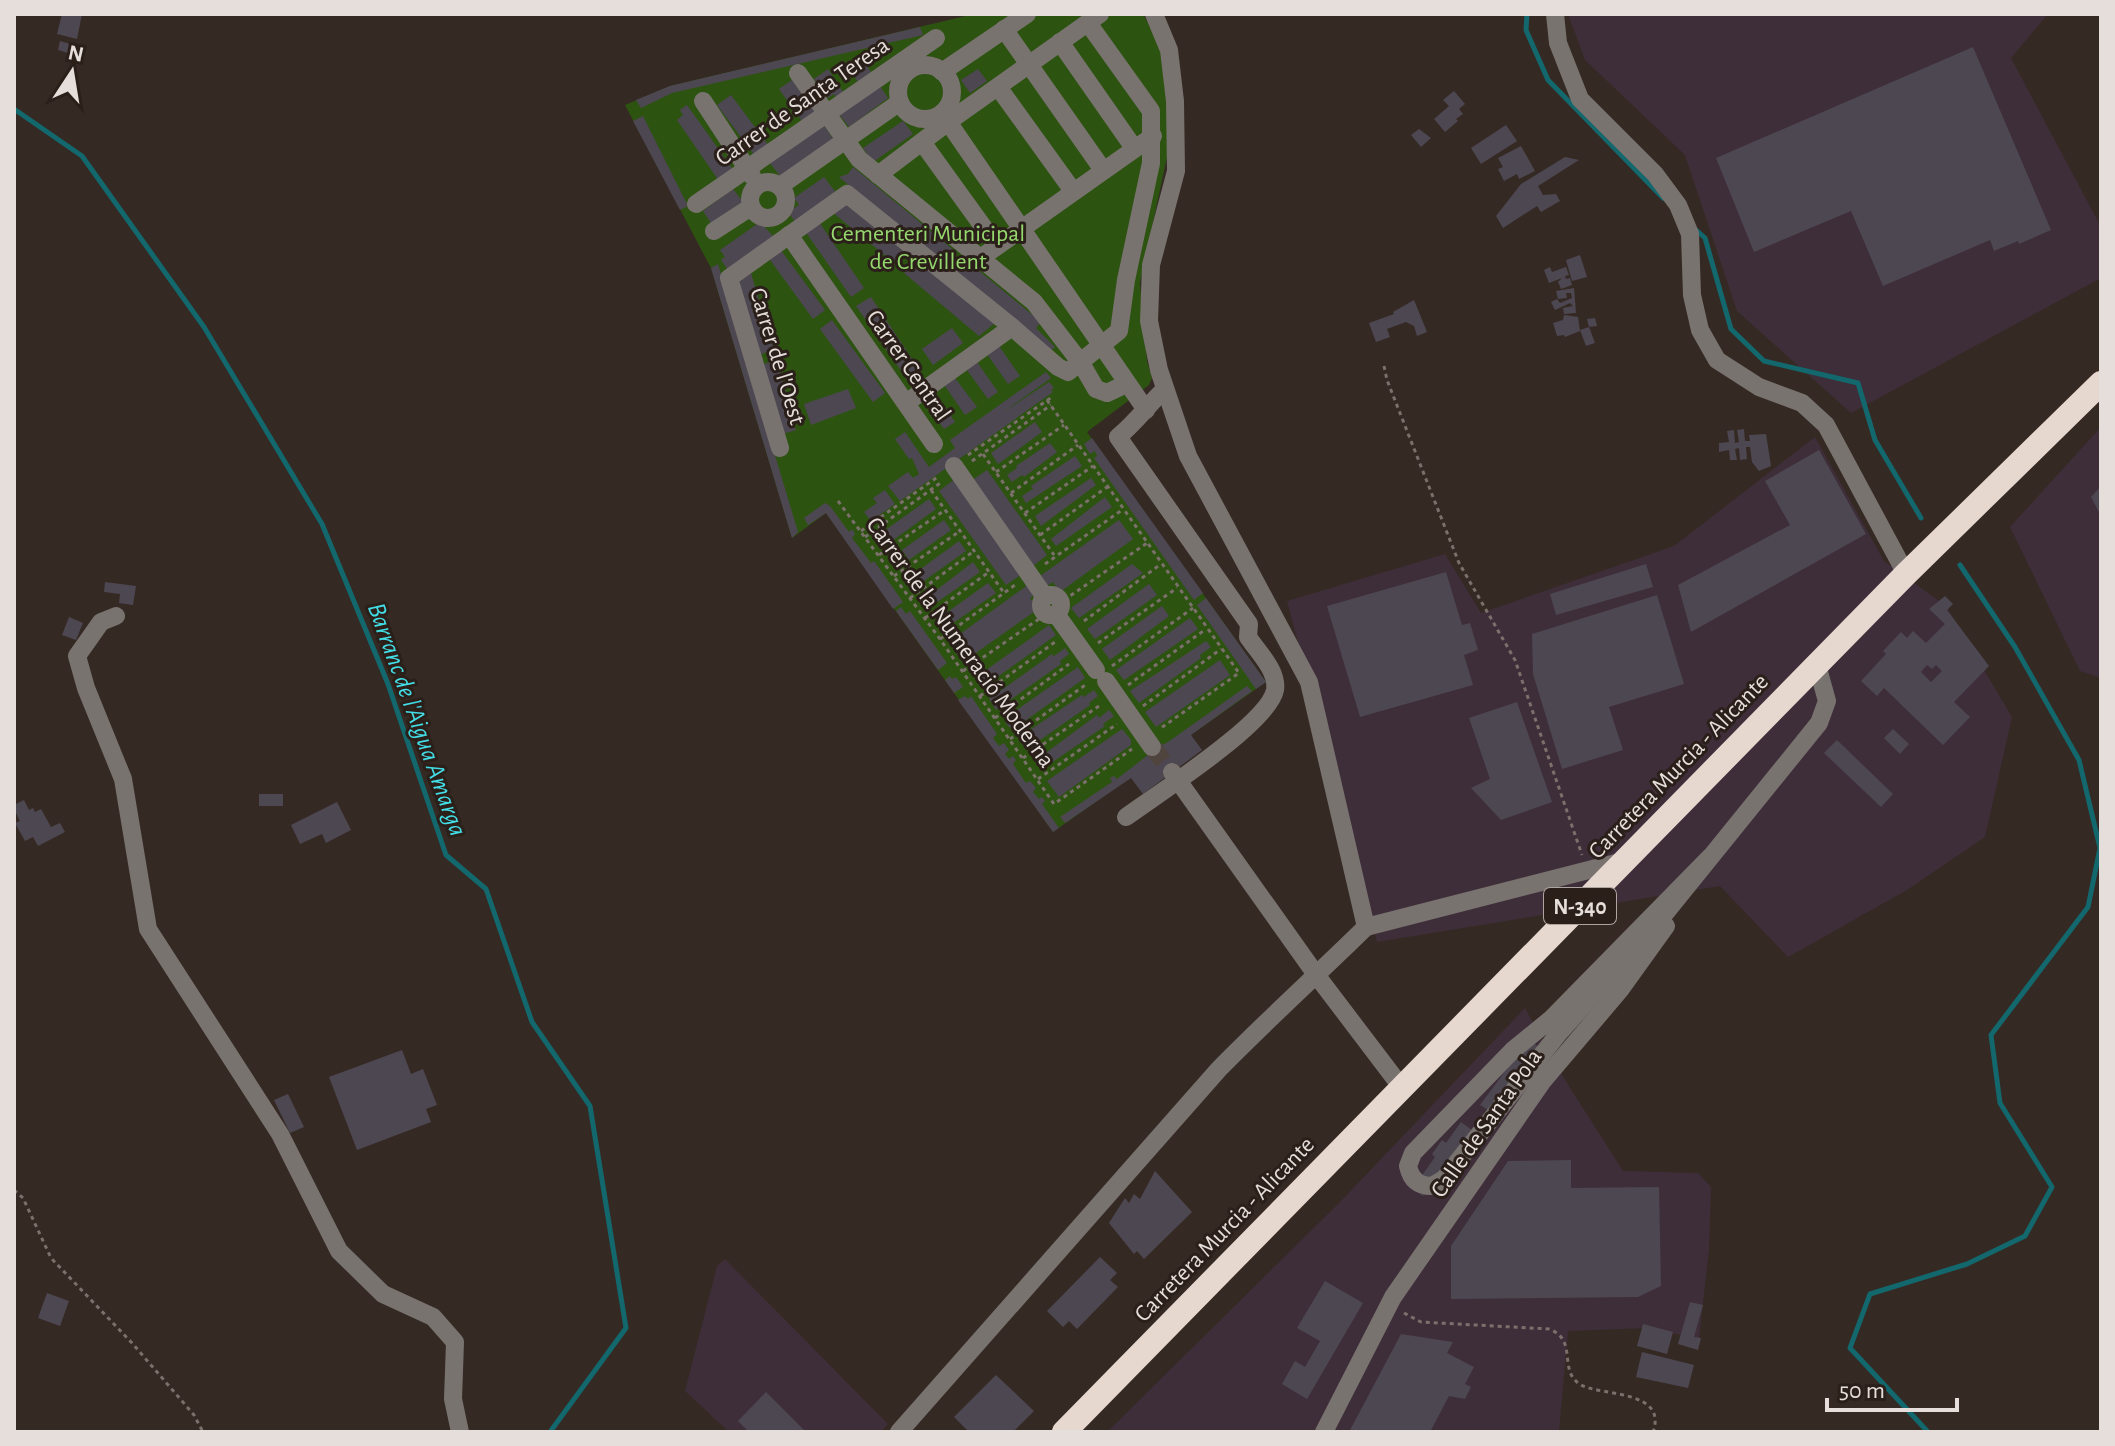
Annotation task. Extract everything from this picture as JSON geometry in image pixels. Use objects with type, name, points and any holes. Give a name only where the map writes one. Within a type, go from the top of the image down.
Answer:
[{"type":"highway","name":"Carretera Murcia - Alicante","points":[[1064,1432],[1906,574],[2101,383]]},
{"type":"street","points":[[942,72],[1027,14]]},
{"type":"street","points":[[1154,14],[1169,50],[1175,101],[1176,171],[1151,265],[1149,321],[1165,389],[1188,456],[1309,682],[1366,927]]},
{"type":"street","points":[[1555,14],[1558,43],[1580,99],[1655,174],[1678,205],[1690,234],[1692,295],[1700,330],[1717,360],[1759,387],[1802,403],[1826,425],[1906,574]]},
{"type":"street","points":[[789,235],[847,194],[1058,367],[1068,372],[1119,331],[1126,280],[1151,163],[1153,136],[1151,111],[1094,18],[998,87],[945,118],[922,142],[878,175]]},
{"type":"street","points":[[1004,29],[1103,170]]},
{"type":"street","name":"Carrer de Santa Teresa","points":[[696,204],[827,113],[902,69],[936,38]]},
{"type":"street","points":[[1060,42],[1134,148]]},
{"type":"street","points":[[930,66],[942,72],[951,82],[951,100],[945,118],[916,118],[908,113],[900,102],[902,69],[930,66]]},
{"type":"street","points":[[798,73],[859,159],[1034,302],[1081,363],[1096,389],[1107,393],[1126,384]]},
{"type":"street","points":[[998,87],[1073,191]]},
{"type":"street","points":[[703,101],[758,185]]},
{"type":"street","points":[[780,186],[900,102]]},
{"type":"street","points":[[945,118],[1146,410]]},
{"type":"street","points":[[979,259],[1153,136]]},
{"type":"street","points":[[922,142],[997,246]]},
{"type":"street","points":[[769,181],[780,186],[787,202],[781,213],[764,218],[754,212],[751,194],[758,185],[769,181]]},
{"type":"street","points":[[714,231],[751,207]]},
{"type":"street","name":"Carrer de l'Oest","points":[[780,448],[729,278],[789,235]]},
{"type":"street","name":"Carrer Central","points":[[789,235],[934,444]]},
{"type":"street","points":[[906,403],[1012,327]]},
{"type":"street","points":[[1126,817],[1175,776],[1230,743],[1275,692],[1274,674],[1248,637],[1249,624],[1118,437],[1141,418],[1165,389]]},
{"type":"street","points":[[954,466],[1152,747]]},
{"type":"street","points":[[116,616],[101,622],[77,656],[86,688],[123,779],[148,929],[280,1134],[339,1251],[383,1294],[433,1317],[455,1342],[453,1399],[460,1432]]},
{"type":"street","points":[[1711,856],[1551,1019],[1513,1050],[1413,1153],[1408,1166],[1413,1179],[1419,1184],[1432,1186],[1444,1179],[1559,1033],[1654,927],[1819,723],[1827,701],[1817,665]]},
{"type":"street","points":[[1175,776],[1317,976],[1402,1088]]},
{"type":"street","name":"Calle de Santa Pola","points":[[1324,1432],[1393,1297],[1542,1082],[1652,949],[1711,856]]},
{"type":"street","points":[[899,1432],[1157,1136],[1274,1012],[1317,976],[1366,927],[1624,861]]},
{"type":"path","points":[[1384,366],[1459,563],[1515,660],[1587,869]]},
{"type":"path","points":[[1047,400],[1239,673]]},
{"type":"path","points":[[996,472],[1064,425]]},
{"type":"path","points":[[1011,493],[1078,445]]},
{"type":"path","points":[[983,454],[1055,557]]},
{"type":"path","points":[[1025,513],[1093,466]]},
{"type":"path","points":[[1040,535],[1107,487]]},
{"type":"path","points":[[931,490],[1004,593]]},
{"type":"path","name":"Carrer de la Numeració Moderna","points":[[838,501],[963,671],[1054,804]]},
{"type":"path","points":[[879,555],[945,510]]},
{"type":"path","points":[[894,576],[960,531]]},
{"type":"path","points":[[963,671],[1147,543]]},
{"type":"path","points":[[910,598],[974,551]]},
{"type":"path","points":[[925,618],[989,572]]},
{"type":"path","points":[[1010,739],[1193,608]]},
{"type":"path","points":[[14,1190],[23,1198],[51,1258],[143,1355],[194,1415],[203,1432]]},
{"type":"path","points":[[1393,1297],[1409,1317],[1421,1322],[1549,1329],[1557,1332],[1566,1345],[1569,1370],[1574,1379],[1580,1385],[1626,1395],[1647,1405],[1655,1418],[1653,1432]]},
{"type":"shaded area","points":[[1568,14],[2048,14],[2011,58],[2101,227],[2101,278],[1851,413],[1737,311],[1685,155],[1585,60]]},
{"type":"shaded area","points":[[2101,427],[2101,678],[2080,671],[2010,527]]},
{"type":"shaded area","points":[[1815,437],[1884,561],[1946,606],[2012,717],[1985,837],[1907,890],[1788,957],[1720,886],[1377,942],[1287,601],[1445,554],[1481,613],[1674,546]]},
{"type":"shaded area","points":[[1525,1008],[1565,1080],[1623,1171],[1698,1173],[1711,1187],[1709,1249],[1699,1339],[1649,1328],[1568,1331],[1559,1432],[1107,1432],[1339,1203]]},
{"type":"shaded area","points":[[725,1259],[888,1424],[881,1432],[729,1432],[685,1391],[717,1266]]},
{"type":"green space","name":"Cementeri Municipal de Crevillent","points":[[974,14],[1143,14],[1159,44],[1168,96],[1167,157],[1140,283],[1147,361],[1152,378],[1149,385],[1087,432],[1266,682],[1053,832],[826,513],[792,538],[711,268],[625,105],[670,86]]},
{"type":"building","points":[[62,14],[82,14],[77,39],[57,34]]},
{"type":"building","points":[[920,27],[923,35],[672,93],[641,108],[636,100],[670,86]]},
{"type":"building","points":[[60,41],[84,48],[81,57],[58,50]]},
{"type":"building","points":[[1973,47],[2051,230],[1994,251],[1990,240],[1883,286],[1851,211],[1754,252],[1716,158]]},
{"type":"building","points":[[862,59],[871,72],[858,82],[849,68]]},
{"type":"building","points":[[828,69],[843,92],[837,98],[834,94],[828,98],[814,79]]},
{"type":"building","points":[[978,69],[987,81],[970,93],[961,80]]},
{"type":"building","points":[[792,80],[815,112],[802,121],[779,89]]},
{"type":"building","points":[[879,85],[888,98],[849,127],[839,114]]},
{"type":"building","points":[[1454,91],[1465,104],[1459,109],[1463,114],[1445,132],[1434,119],[1449,106],[1443,100]]},
{"type":"building","points":[[731,95],[769,146],[755,156],[717,105]]},
{"type":"building","points":[[687,105],[734,171],[719,181],[677,120],[683,115],[680,110]]},
{"type":"building","points":[[643,116],[688,206],[680,210],[633,121]]},
{"type":"building","points":[[903,121],[913,134],[873,162],[863,148]]},
{"type":"building","points":[[824,125],[833,139],[780,176],[770,163]]},
{"type":"building","points":[[1506,125],[1517,141],[1481,164],[1471,148]]},
{"type":"building","points":[[1419,129],[1431,138],[1421,147],[1411,135]]},
{"type":"building","points":[[1521,146],[1535,171],[1519,179],[1517,174],[1504,181],[1498,169],[1503,167],[1498,158]]},
{"type":"building","points":[[1565,157],[1579,160],[1538,186],[1543,195],[1556,194],[1560,201],[1541,212],[1537,206],[1503,228],[1496,216],[1521,184]]},
{"type":"building","points":[[853,167],[956,252],[951,258],[960,267],[966,260],[1041,322],[1036,328],[1055,347],[1050,351],[839,177],[848,174]]},
{"type":"building","points":[[824,177],[837,194],[796,223],[788,212],[799,205],[794,198]]},
{"type":"building","points":[[733,189],[743,202],[711,223],[703,211]]},
{"type":"building","points":[[846,203],[905,252],[893,262],[831,211]]},
{"type":"building","points":[[760,222],[774,237],[728,270],[721,260],[725,257],[720,250]]},
{"type":"building","points":[[819,222],[864,288],[851,297],[805,231]]},
{"type":"building","points":[[780,249],[825,310],[813,319],[768,257]]},
{"type":"building","points":[[1580,255],[1587,277],[1572,281],[1566,260]]},
{"type":"building","points":[[916,260],[995,323],[979,336],[904,273]]},
{"type":"building","points":[[718,264],[798,532],[792,538],[711,268]]},
{"type":"building","points":[[1550,267],[1552,272],[1566,267],[1569,275],[1565,276],[1566,279],[1570,278],[1572,285],[1561,289],[1558,282],[1562,278],[1549,283],[1544,270]]},
{"type":"building","points":[[750,270],[774,350],[758,355],[736,280]]},
{"type":"building","points":[[1574,288],[1576,313],[1564,314],[1563,308],[1573,306],[1570,303],[1555,310],[1551,302],[1557,299],[1560,303],[1572,298],[1571,293],[1566,293],[1567,298],[1558,299],[1556,291]]},
{"type":"building","points":[[871,297],[922,374],[909,382],[856,306]]},
{"type":"building","points":[[1414,300],[1427,332],[1417,336],[1414,326],[1406,322],[1387,329],[1390,337],[1376,342],[1369,323],[1394,314]]},
{"type":"building","points":[[1564,315],[1578,317],[1580,331],[1565,337],[1557,336],[1553,323],[1563,320]]},
{"type":"building","points":[[1595,318],[1597,326],[1589,327],[1587,319]]},
{"type":"building","points":[[832,320],[885,393],[873,402],[820,329]]},
{"type":"building","points":[[1589,327],[1595,343],[1586,346],[1580,330]]},
{"type":"building","points":[[952,328],[963,343],[933,365],[922,349]]},
{"type":"building","points":[[999,346],[1020,376],[1008,384],[987,354]]},
{"type":"building","points":[[777,360],[796,430],[783,434],[761,365]]},
{"type":"building","points":[[977,362],[998,392],[988,399],[967,370]]},
{"type":"building","points":[[1046,372],[1051,378],[1002,413],[1049,382],[1054,388],[1051,390],[1053,392],[900,501],[888,486],[908,472],[913,478],[919,474],[912,458],[909,459],[895,439],[905,432],[929,467],[955,448],[950,440]]},
{"type":"building","points":[[955,378],[977,407],[965,415],[945,386]]},
{"type":"building","points":[[848,389],[856,408],[811,425],[804,404]]},
{"type":"building","points":[[934,392],[955,422],[944,429],[923,400]]},
{"type":"building","points":[[1035,422],[1042,432],[998,464],[991,453]]},
{"type":"building","points":[[1744,429],[1745,441],[1750,441],[1749,435],[1766,434],[1771,466],[1759,471],[1752,462],[1750,447],[1746,447],[1747,459],[1740,460],[1739,448],[1735,449],[1737,460],[1730,460],[1729,450],[1719,452],[1719,443],[1729,442],[1727,431],[1734,430],[1735,443],[1739,442],[1737,430]]},
{"type":"building","points":[[1092,438],[1203,593],[1194,600],[1094,458],[1097,456],[1095,451],[1090,454],[1084,444]]},
{"type":"building","points":[[1050,443],[1057,452],[1024,477],[1022,475],[1012,482],[1007,475]]},
{"type":"building","points":[[1819,450],[1866,534],[1691,632],[1678,585],[1790,525],[1765,481]]},
{"type":"building","points":[[1075,456],[1082,466],[1026,503],[1022,496],[1033,489],[1031,486]]},
{"type":"building","points":[[987,470],[1047,555],[1032,567],[971,481]]},
{"type":"building","points":[[1091,478],[1096,485],[1041,526],[1035,516]]},
{"type":"building","points":[[955,479],[1022,574],[1006,585],[939,491]]},
{"type":"building","points":[[2101,486],[2101,516],[2091,497]]},
{"type":"building","points":[[885,490],[895,504],[871,521],[864,512],[877,503],[873,498]]},
{"type":"building","points":[[1105,497],[1112,507],[1056,546],[1051,539]]},
{"type":"building","points":[[929,499],[936,509],[892,541],[884,531]]},
{"type":"building","points":[[825,503],[849,532],[852,529],[855,534],[852,538],[871,563],[874,561],[903,602],[893,609],[826,513],[808,525],[804,518]]},
{"type":"building","points":[[944,520],[951,530],[909,560],[902,550]]},
{"type":"building","points":[[1119,520],[1133,539],[1060,592],[1053,582],[1047,586],[1040,576]]},
{"type":"building","points":[[959,541],[966,551],[914,588],[907,579]]},
{"type":"building","points":[[973,562],[980,572],[926,610],[921,602]]},
{"type":"building","points":[[1132,564],[1143,573],[1079,618],[1071,608]]},
{"type":"building","points":[[1646,564],[1653,587],[1556,615],[1550,594]]},
{"type":"building","points":[[1446,572],[1462,625],[1470,623],[1478,650],[1464,655],[1473,685],[1360,717],[1327,606]]},
{"type":"building","points":[[105,582],[136,586],[133,605],[119,603],[120,594],[104,592]]},
{"type":"building","points":[[988,583],[996,593],[942,631],[935,621]]},
{"type":"building","points":[[1029,584],[1036,594],[1030,598],[1038,609],[963,662],[949,642]]},
{"type":"building","points":[[1149,584],[1157,595],[1095,639],[1087,629]]},
{"type":"building","points":[[1657,595],[1684,684],[1609,707],[1623,750],[1562,769],[1533,674],[1532,634]]},
{"type":"building","points":[[1945,596],[1953,604],[1947,610],[1989,666],[1954,702],[1970,717],[1943,745],[1884,688],[1877,696],[1861,681],[1901,632],[1907,638],[1913,631],[1926,643],[1945,624],[1929,609]],"holes":[[[1927,665],[1932,669],[1936,665],[1942,671],[1931,682],[1921,672]]]},
{"type":"building","points":[[1206,598],[1266,682],[1256,689],[1197,605]]},
{"type":"building","points":[[1162,606],[1169,616],[1110,660],[1102,649]]},
{"type":"building","points":[[901,607],[906,614],[910,611],[947,663],[938,670],[896,611]]},
{"type":"building","points":[[69,617],[83,623],[76,640],[62,635]]},
{"type":"building","points":[[1190,618],[1198,629],[1124,680],[1116,670]]},
{"type":"building","points":[[1049,625],[1056,635],[982,688],[975,678]]},
{"type":"building","points":[[1206,641],[1211,647],[1200,655],[1201,658],[1139,703],[1130,691]]},
{"type":"building","points":[[1065,648],[1069,654],[1060,661],[1061,664],[996,710],[989,699]]},
{"type":"building","points":[[1220,660],[1230,675],[1156,727],[1145,712]]},
{"type":"building","points":[[1078,667],[1085,678],[1022,723],[1010,728],[1005,722],[1016,715],[1014,712]]},
{"type":"building","points":[[950,676],[952,679],[956,677],[963,687],[954,693],[945,680]]},
{"type":"building","points":[[1247,686],[1252,691],[1191,735],[1202,750],[1143,794],[1131,778],[1065,823],[1060,817],[1112,782],[1110,778],[1114,776],[1117,779],[1148,755],[1145,751],[1159,741],[1162,745],[1168,742]]},
{"type":"building","points":[[1094,690],[1098,696],[1090,705],[1026,750],[1020,740],[1031,733],[1030,730]]},
{"type":"building","points":[[965,696],[968,699],[971,696],[997,734],[993,738],[999,746],[1004,743],[1009,750],[1005,754],[1009,759],[1013,756],[1016,760],[1013,764],[1026,783],[1030,781],[1036,788],[1033,792],[1045,801],[1042,804],[1059,828],[1053,832],[958,700]]},
{"type":"building","points":[[1517,702],[1552,802],[1501,820],[1471,788],[1490,779],[1469,718]]},
{"type":"building","points":[[1109,710],[1114,716],[1103,724],[1105,726],[1041,770],[1035,761],[1097,715],[1099,718]]},
{"type":"building","points":[[1122,729],[1131,740],[1131,745],[1059,797],[1047,781]]},
{"type":"building","points":[[1893,729],[1909,744],[1900,754],[1884,738]]},
{"type":"building","points":[[1837,740],[1893,794],[1881,807],[1824,753]]},
{"type":"building","points":[[259,794],[283,794],[283,806],[259,806]]},
{"type":"building","points":[[24,800],[29,810],[33,808],[35,812],[41,809],[51,827],[60,823],[65,832],[38,846],[33,837],[25,841],[15,823],[20,821],[14,809],[14,805]]},
{"type":"building","points":[[337,802],[351,830],[326,843],[322,834],[300,844],[291,825]]},
{"type":"building","points":[[1532,1042],[1540,1048],[1491,1112],[1480,1105],[1523,1047]]},
{"type":"building","points":[[402,1050],[411,1074],[423,1069],[437,1105],[426,1109],[431,1122],[357,1150],[329,1077]]},
{"type":"building","points":[[288,1094],[304,1127],[290,1133],[274,1100]]},
{"type":"building","points":[[1461,1122],[1472,1130],[1423,1196],[1413,1188],[1435,1157],[1432,1154],[1442,1140],[1446,1143]]},
{"type":"building","points":[[1571,1160],[1571,1188],[1659,1187],[1661,1286],[1638,1297],[1451,1299],[1451,1246],[1508,1161]]},
{"type":"building","points":[[1155,1171],[1192,1212],[1144,1259],[1137,1251],[1134,1254],[1109,1223],[1125,1198],[1129,1203],[1134,1194],[1140,1199]]},
{"type":"building","points":[[1100,1257],[1117,1273],[1110,1280],[1118,1287],[1077,1329],[1069,1321],[1063,1327],[1047,1311]]},
{"type":"building","points":[[1325,1281],[1363,1303],[1307,1399],[1282,1384],[1295,1361],[1305,1367],[1320,1341],[1297,1328]]},
{"type":"building","points":[[47,1293],[69,1301],[60,1326],[38,1318]]},
{"type":"building","points":[[1690,1302],[1703,1305],[1694,1337],[1701,1338],[1698,1350],[1678,1344]]},
{"type":"building","points":[[1643,1324],[1673,1332],[1667,1354],[1637,1346]]},
{"type":"building","points":[[1401,1334],[1453,1342],[1447,1353],[1474,1367],[1465,1384],[1471,1387],[1465,1399],[1449,1396],[1430,1432],[1349,1432]]},
{"type":"building","points":[[1642,1352],[1694,1365],[1688,1388],[1636,1377]]},
{"type":"building","points":[[996,1375],[1034,1411],[1013,1432],[969,1432],[954,1417]]},
{"type":"building","points":[[766,1392],[806,1432],[749,1432],[738,1421]]},
{"type":"waterway","points":[[1527,14],[1526,30],[1548,80],[1663,198]]},
{"type":"waterway","name":"Barranc de l'Aigua Amarga","points":[[14,109],[82,156],[204,327],[322,524],[388,684],[446,855],[486,889],[532,1022],[590,1106],[626,1328],[550,1432]]},
{"type":"waterway","points":[[1696,230],[1705,238],[1731,329],[1764,361],[1858,383],[1875,440],[1921,518]]},
{"type":"waterway","points":[[1928,1432],[1850,1348],[1870,1294],[1967,1264],[2025,1236],[2052,1187],[2000,1103],[1991,1035],[2088,907],[2100,848],[2079,760],[2015,647],[1960,565]]},
{"type":"tunnel","points":[[1152,747],[1172,772]]}]
